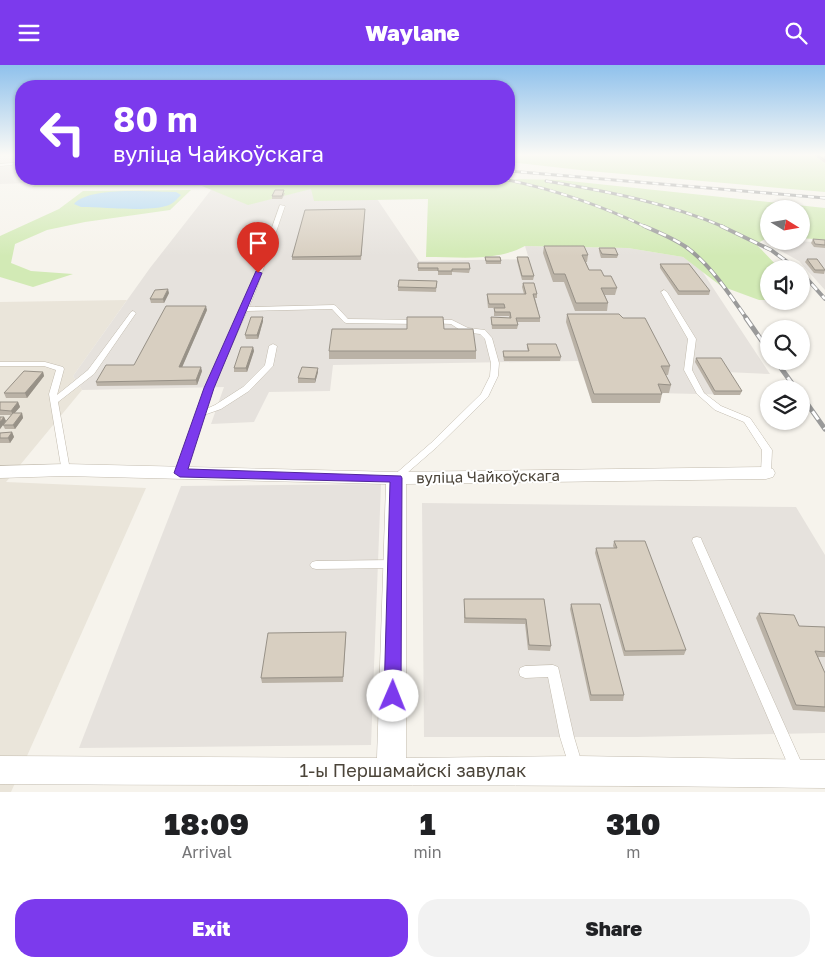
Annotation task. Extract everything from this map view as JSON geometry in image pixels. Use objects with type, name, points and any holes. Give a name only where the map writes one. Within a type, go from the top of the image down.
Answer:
[{"type":"street","name":"вуліца Чайкоўскага","points":[[0,472],[66,470],[396,478],[766,473]]},
{"type":"street","points":[[391,772],[396,478]]},
{"type":"street","name":"1-ы Першамайскі завулак","points":[[0,770],[391,772],[577,770],[812,774]]},
{"type":"lane","points":[[180,473],[209,388],[244,309],[282,207]]},
{"type":"lane","points":[[664,292],[692,339],[688,370],[701,395],[718,409],[747,420],[767,450],[766,473]]},
{"type":"lane","points":[[244,309],[334,307],[346,321],[452,322],[466,330],[482,333],[488,338],[495,363],[494,376],[485,395],[434,445],[396,478]]},
{"type":"lane","points":[[54,402],[91,373],[133,313]]},
{"type":"lane","points":[[200,414],[218,407],[246,389],[269,366],[273,346]]},
{"type":"lane","points":[[0,364],[45,364],[60,369],[53,394],[66,470]]},
{"type":"lane","points":[[697,541],[780,734],[812,774]]},
{"type":"lane","points":[[316,565],[396,564]]},
{"type":"lane","points":[[525,672],[553,671],[567,737],[577,770]]},
{"type":"shaded area","points":[[211,190],[371,190],[419,261],[529,259],[525,246],[628,248],[683,257],[702,271],[760,359],[760,370],[767,370],[770,374],[726,372],[740,395],[656,393],[660,403],[592,403],[578,361],[333,365],[330,391],[269,392],[254,422],[211,424],[224,387],[82,390],[73,376],[150,268]]},
{"type":"shaded area","points":[[810,242],[825,242],[825,290],[810,273],[810,260],[797,260],[779,250],[810,250]]},
{"type":"shaded area","points":[[127,300],[73,376],[82,390],[6,482],[146,488],[11,792],[0,792],[0,302]]},
{"type":"shaded area","points":[[381,484],[371,745],[79,748],[181,486]]},
{"type":"shaded area","points":[[422,503],[796,507],[825,555],[825,733],[637,737],[424,737]]},
{"type":"green space","points":[[207,188],[635,188],[760,201],[760,242],[756,244],[771,260],[760,260],[759,300],[721,286],[683,257],[628,248],[525,246],[514,251],[489,257],[426,257],[428,199],[314,201],[311,189],[248,205]]},
{"type":"green space","points":[[779,188],[825,188],[825,192]]},
{"type":"green space","points":[[191,190],[170,210],[85,222],[47,230],[15,244],[11,263],[31,271],[73,274],[33,287],[0,277],[0,236],[59,209],[83,191]]},
{"type":"green space","points":[[810,206],[825,208],[825,240],[810,239]]},
{"type":"water","points":[[107,192],[176,192],[181,195],[174,202],[157,208],[81,207],[74,204],[82,198]]},
{"type":"building","points":[[275,190],[284,190],[282,196],[272,196]]},
{"type":"building","points":[[365,209],[361,256],[292,257],[305,210]]},
{"type":"building","points":[[813,239],[825,240],[825,245],[815,244]]},
{"type":"building","points":[[544,246],[584,246],[588,255],[582,255],[589,270],[601,270],[604,276],[611,276],[617,288],[601,288],[608,303],[576,303],[565,274],[554,274]]},
{"type":"building","points":[[599,248],[615,248],[618,255],[602,254]]},
{"type":"building","points":[[485,257],[500,257],[501,261],[486,261]]},
{"type":"building","points":[[517,257],[528,257],[534,276],[522,276]]},
{"type":"building","points":[[817,259],[825,270],[815,270],[810,260],[808,260]]},
{"type":"building","points":[[418,263],[469,263],[470,269],[438,271],[438,268],[418,268]]},
{"type":"building","points":[[660,264],[689,264],[710,291],[679,291]]},
{"type":"building","points":[[399,280],[437,281],[436,288],[398,287]]},
{"type":"building","points":[[523,283],[534,283],[537,294],[533,294],[540,318],[516,318],[518,325],[492,325],[491,317],[511,318],[510,312],[495,312],[494,308],[505,308],[504,304],[489,304],[487,294],[526,294]]},
{"type":"building","points":[[168,289],[163,299],[150,299],[155,290]]},
{"type":"building","points":[[166,306],[206,306],[179,367],[201,367],[196,380],[96,382],[106,365],[134,365]]},
{"type":"building","points":[[567,314],[619,314],[623,318],[645,318],[670,366],[661,366],[671,385],[658,384],[662,394],[594,394]]},
{"type":"building","points":[[251,317],[263,317],[257,335],[245,335]]},
{"type":"building","points":[[407,317],[443,317],[444,329],[473,329],[476,351],[329,351],[332,329],[407,329]]},
{"type":"building","points":[[527,344],[556,344],[561,357],[504,357],[503,351],[529,351]]},
{"type":"building","points":[[241,347],[253,347],[246,368],[234,368]]},
{"type":"building","points":[[696,358],[721,358],[742,391],[715,391]]},
{"type":"building","points":[[302,367],[318,368],[315,379],[298,378]]},
{"type":"building","points":[[24,371],[43,372],[25,393],[4,393]]},
{"type":"building","points":[[0,402],[18,402],[11,411],[0,410]]},
{"type":"building","points":[[13,413],[22,413],[13,425],[3,425]]},
{"type":"building","points":[[12,432],[8,438],[0,438],[0,433]]},
{"type":"building","points":[[614,541],[645,541],[686,650],[625,651],[596,548],[617,548]]},
{"type":"building","points":[[464,599],[544,599],[551,646],[529,645],[526,619],[465,618]]},
{"type":"building","points":[[571,604],[600,604],[624,695],[591,695]]},
{"type":"building","points":[[759,613],[794,615],[799,626],[825,627],[825,652],[815,651],[825,673],[825,707],[796,705]]},
{"type":"building","points":[[346,632],[343,677],[261,678],[268,633]]},
{"type":"railway","points":[[540,188],[576,199],[646,227]]},
{"type":"railway","points":[[582,188],[681,211],[724,227]]},
{"type":"railway","points":[[707,188],[825,198]]},
{"type":"railway","points":[[644,226],[676,241],[704,262],[747,319]]},
{"type":"railway","points":[[721,226],[771,250],[785,260]]},
{"type":"railway","points":[[810,282],[825,299]]},
{"type":"railway","points":[[746,318],[760,338]]},
{"type":"railway","points":[[782,370],[790,380]]},
{"type":"railway","points":[[810,408],[825,429]]},
{"type":"route","points":[[258,273],[209,388],[180,473],[396,478],[393,696]]}]
